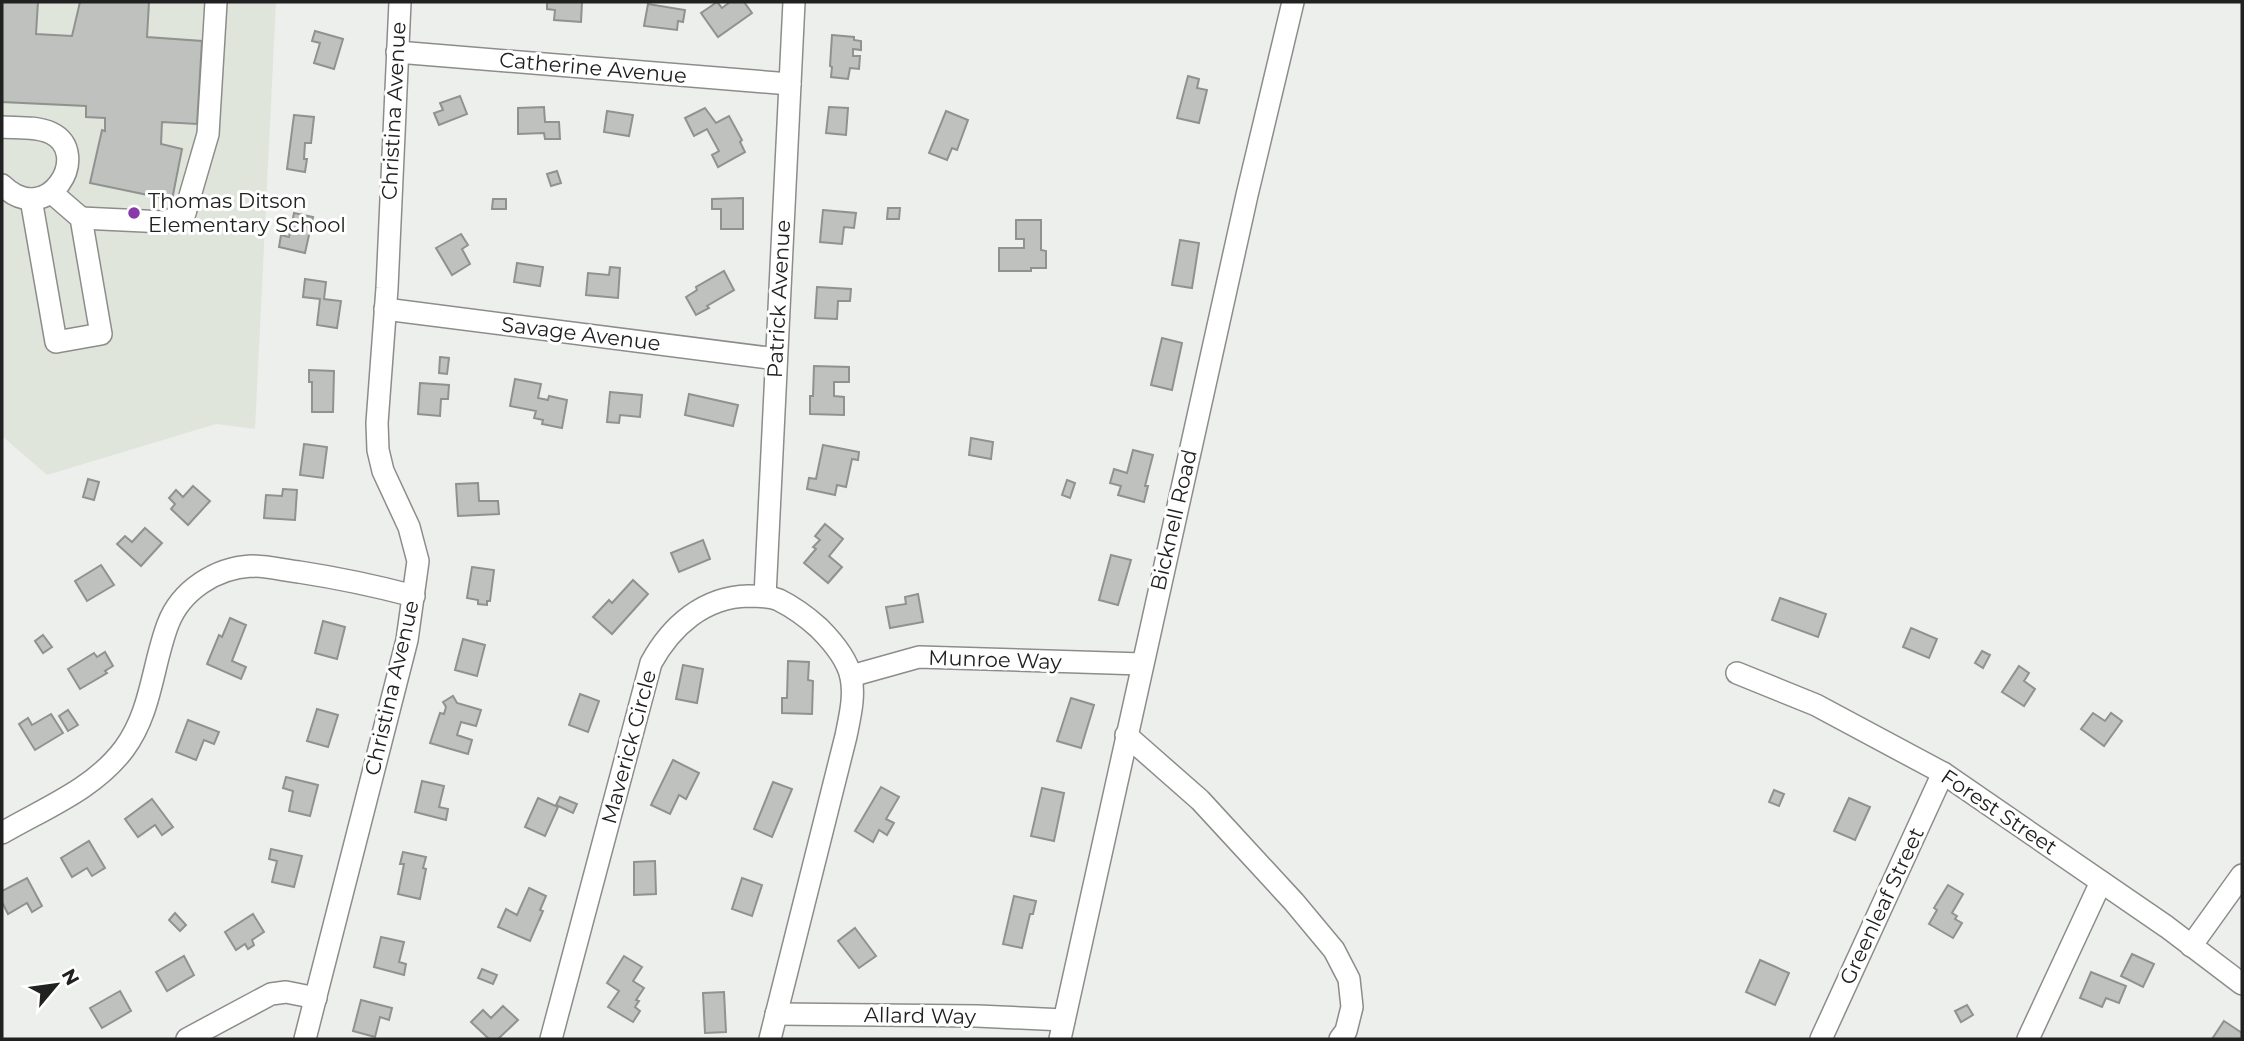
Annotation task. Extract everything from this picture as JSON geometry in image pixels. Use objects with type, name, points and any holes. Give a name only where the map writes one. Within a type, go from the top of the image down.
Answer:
[{"type":"street","points":[[52,193],[81,218],[164,222],[185,213],[208,135],[216,2]]},
{"type":"street","name":"Christina Avenue","points":[[306,1039],[407,640],[418,561],[409,527],[383,471],[378,450],[377,423],[400,2]]},
{"type":"street","name":"Patrick Avenue","points":[[765,596],[794,2]]},
{"type":"street","name":"Bicknell Road","points":[[1062,1030],[1247,195],[1293,2]]},
{"type":"street","name":"Catherine Avenue","points":[[397,52],[790,84]]},
{"type":"street","points":[[2,127],[37,129],[52,133],[61,142],[68,163],[65,175],[52,193],[42,198],[19,197],[2,185]]},
{"type":"street","points":[[31,199],[56,342],[101,334],[81,218]]},
{"type":"street","name":"Savage Avenue","points":[[385,309],[776,359]]},
{"type":"street","points":[[2,833],[88,785],[115,759],[144,715],[168,624],[176,606],[195,587],[210,578],[238,568],[263,567],[324,576],[414,596]]},
{"type":"street","points":[[765,596],[779,600],[818,627],[846,662],[853,691],[846,736],[770,1039]]},
{"type":"street","name":"Maverick Circle","points":[[551,1039],[651,663],[671,633],[695,613],[709,605],[727,600],[765,596]]},
{"type":"street","name":"Munroe Way","points":[[851,676],[919,657],[1142,664]]},
{"type":"street","name":"Forest Street","points":[[1737,673],[1816,705],[1943,773],[2242,984]]},
{"type":"street","points":[[1126,735],[1200,800],[1294,902],[1334,950],[1349,979],[1352,1007],[1346,1031],[1339,1039]]},
{"type":"street","name":"Greenleaf Street","points":[[1821,1039],[1943,773]]},
{"type":"street","points":[[2191,947],[2242,875]]},
{"type":"street","points":[[2028,1039],[2101,882]]},
{"type":"street","points":[[187,1039],[271,994],[286,992],[316,998]]},
{"type":"street","name":"Allard Way","points":[[776,1014],[977,1016],[1062,1030]]},
{"type":"shaded area","name":"Thomas Ditson Elementary School","points":[[2,2],[276,2],[255,429],[216,424],[47,475],[2,436]]},
{"type":"building","points":[[2,2],[38,2],[36,34],[72,36],[80,2],[149,2],[147,37],[202,41],[197,124],[162,122],[161,144],[182,149],[172,200],[90,183],[102,130],[105,131],[105,118],[86,117],[86,106],[2,102]]},
{"type":"building","points":[[547,2],[582,2],[581,22],[554,20],[555,10],[547,9]]},
{"type":"building","points":[[717,2],[722,8],[730,2],[744,2],[752,13],[718,37],[701,13]]},
{"type":"building","points":[[648,4],[685,10],[683,22],[678,21],[677,30],[644,26]]},
{"type":"building","points":[[315,31],[343,39],[334,69],[314,63],[320,43],[312,41]]},
{"type":"building","points":[[832,35],[854,37],[854,40],[861,41],[861,50],[853,49],[853,56],[860,56],[859,69],[850,68],[848,79],[831,77]]},
{"type":"building","points":[[1188,76],[1199,79],[1197,88],[1207,90],[1199,123],[1177,118]]},
{"type":"building","points":[[460,96],[467,114],[439,125],[434,113],[443,110],[440,103]]},
{"type":"building","points":[[544,107],[545,122],[559,122],[560,139],[545,139],[544,133],[518,134],[518,108]]},
{"type":"building","points":[[829,107],[848,108],[846,135],[826,133]]},
{"type":"building","points":[[705,108],[716,123],[729,116],[742,140],[740,142],[745,152],[718,167],[712,155],[719,151],[707,129],[694,136],[685,118]]},
{"type":"building","points":[[607,111],[633,115],[629,136],[604,132]]},
{"type":"building","points":[[946,111],[968,120],[957,150],[952,148],[947,160],[929,153]]},
{"type":"building","points":[[294,115],[314,117],[311,143],[305,143],[305,172],[287,169]]},
{"type":"building","points":[[557,171],[561,183],[551,186],[547,174]]},
{"type":"building","points":[[743,198],[743,229],[721,229],[721,209],[712,209],[712,199]]},
{"type":"building","points":[[493,199],[506,199],[506,209],[492,209]]},
{"type":"building","points":[[888,208],[900,208],[899,219],[887,219]]},
{"type":"building","points":[[823,210],[856,213],[854,228],[844,227],[842,244],[820,242]]},
{"type":"building","points":[[294,213],[313,217],[305,253],[279,247],[281,235],[289,237]]},
{"type":"building","points":[[1016,220],[1041,220],[1041,250],[1046,251],[1046,268],[999,271],[999,248],[1024,248],[1024,239],[1016,239]]},
{"type":"building","points":[[461,234],[468,245],[462,249],[470,264],[452,275],[436,248]]},
{"type":"building","points":[[1180,240],[1199,243],[1192,288],[1172,285]]},
{"type":"building","points":[[517,263],[543,267],[540,286],[514,282]]},
{"type":"building","points":[[610,267],[620,268],[618,298],[586,295],[588,273],[609,275]]},
{"type":"building","points":[[724,271],[734,290],[696,315],[686,297],[697,290],[696,287]]},
{"type":"building","points":[[305,279],[326,282],[324,299],[341,301],[337,328],[317,325],[320,299],[303,297]]},
{"type":"building","points":[[817,287],[851,289],[850,301],[838,301],[837,319],[815,318]]},
{"type":"building","points":[[1162,338],[1182,343],[1172,390],[1151,385]]},
{"type":"building","points":[[440,357],[449,358],[447,374],[439,373]]},
{"type":"building","points":[[814,366],[849,367],[849,382],[834,382],[834,396],[844,397],[844,415],[810,414]]},
{"type":"building","points":[[309,370],[334,371],[333,412],[312,412],[312,382],[309,382]]},
{"type":"building","points":[[515,379],[541,384],[538,398],[548,400],[549,396],[567,400],[562,428],[542,424],[543,420],[534,418],[536,411],[510,406]]},
{"type":"building","points":[[420,383],[449,385],[448,399],[441,399],[440,416],[418,414]]},
{"type":"building","points":[[610,392],[642,395],[640,417],[620,415],[619,423],[607,422]]},
{"type":"building","points":[[689,394],[738,405],[733,426],[685,415]]},
{"type":"building","points":[[971,438],[993,442],[991,459],[969,455]]},
{"type":"building","points":[[304,444],[327,447],[323,478],[300,475]]},
{"type":"building","points":[[823,445],[859,452],[858,460],[852,459],[846,487],[837,485],[835,495],[807,489],[809,478],[816,479]]},
{"type":"building","points":[[1133,450],[1153,455],[1144,502],[1118,495],[1121,486],[1110,483],[1114,469],[1127,473]]},
{"type":"building","points":[[88,479],[99,482],[94,500],[83,497]]},
{"type":"building","points":[[1067,480],[1075,483],[1070,498],[1062,495]]},
{"type":"building","points":[[478,483],[479,501],[498,501],[499,514],[458,516],[456,484]]},
{"type":"building","points":[[193,486],[210,501],[188,525],[171,509],[175,504],[169,498],[176,490],[183,497]]},
{"type":"building","points":[[283,489],[297,490],[295,520],[264,518],[266,495],[282,496]]},
{"type":"building","points":[[825,524],[843,539],[829,556],[842,567],[828,583],[804,563],[816,549],[813,547],[820,540],[815,536]]},
{"type":"building","points":[[145,528],[162,543],[141,566],[117,544],[125,536],[132,542]]},
{"type":"building","points":[[703,540],[710,559],[679,572],[671,553]]},
{"type":"building","points":[[1111,555],[1131,560],[1118,605],[1099,600]]},
{"type":"building","points":[[101,565],[114,585],[87,601],[75,581]]},
{"type":"building","points":[[472,567],[494,570],[490,601],[487,601],[487,605],[467,598]]},
{"type":"building","points":[[633,580],[648,594],[612,634],[593,617],[609,600],[612,603]]},
{"type":"building","points":[[918,594],[923,622],[890,628],[886,607],[906,604],[905,597]]},
{"type":"building","points":[[1780,598],[1826,614],[1818,637],[1772,620]]},
{"type":"building","points":[[230,618],[246,625],[232,661],[246,667],[241,679],[207,664],[219,635],[222,637]]},
{"type":"building","points":[[323,621],[345,627],[337,659],[315,653]]},
{"type":"building","points":[[1911,628],[1937,639],[1929,658],[1903,647]]},
{"type":"building","points":[[43,635],[52,647],[43,653],[35,641]]},
{"type":"building","points":[[463,639],[485,645],[477,676],[455,670]]},
{"type":"building","points":[[1982,651],[1990,655],[1983,668],[1975,663]]},
{"type":"building","points":[[105,652],[113,666],[105,671],[107,673],[80,689],[68,669],[94,653],[97,657]]},
{"type":"building","points":[[788,661],[809,662],[808,680],[813,681],[812,714],[782,713],[782,698],[787,698]]},
{"type":"building","points":[[683,665],[703,669],[697,703],[676,699]]},
{"type":"building","points":[[2019,666],[2029,673],[2024,681],[2035,689],[2024,706],[2002,692]]},
{"type":"building","points":[[580,694],[599,701],[588,732],[569,725]]},
{"type":"building","points":[[453,696],[457,703],[481,710],[476,726],[461,722],[457,735],[472,740],[468,754],[430,743],[440,713],[444,714],[446,707],[443,702]]},
{"type":"building","points":[[1071,698],[1094,705],[1081,748],[1057,741]]},
{"type":"building","points":[[317,709],[338,715],[328,747],[307,741]]},
{"type":"building","points":[[68,710],[78,725],[68,731],[59,716]]},
{"type":"building","points":[[2093,713],[2105,721],[2111,713],[2122,721],[2104,746],[2081,729]]},
{"type":"building","points":[[51,714],[63,733],[35,750],[19,724],[28,718],[32,725]]},
{"type":"building","points":[[188,720],[219,732],[214,744],[204,740],[196,760],[176,752]]},
{"type":"building","points":[[673,760],[699,773],[686,799],[679,795],[670,814],[651,805]]},
{"type":"building","points":[[286,777],[318,785],[310,816],[289,811],[293,791],[283,788]]},
{"type":"building","points":[[422,781],[444,786],[439,807],[448,809],[446,820],[415,812]]},
{"type":"building","points":[[773,782],[792,789],[772,837],[754,829]]},
{"type":"building","points":[[881,787],[899,797],[886,819],[894,823],[887,835],[879,830],[873,842],[855,831]]},
{"type":"building","points":[[1042,788],[1064,793],[1054,841],[1031,836]]},
{"type":"building","points":[[1774,790],[1784,794],[1779,806],[1769,802]]},
{"type":"building","points":[[560,797],[577,804],[573,813],[556,805]]},
{"type":"building","points":[[538,798],[558,807],[545,836],[525,827]]},
{"type":"building","points":[[1849,798],[1870,807],[1855,840],[1834,831]]},
{"type":"building","points":[[152,799],[173,827],[162,835],[155,825],[138,837],[125,819]]},
{"type":"building","points":[[89,841],[105,868],[92,876],[87,868],[72,877],[61,858]]},
{"type":"building","points":[[271,849],[302,856],[294,887],[272,882],[277,861],[269,859]]},
{"type":"building","points":[[403,852],[426,857],[420,899],[398,894],[404,864],[400,864]]},
{"type":"building","points":[[655,861],[656,894],[634,895],[634,862]]},
{"type":"building","points":[[27,878],[42,906],[32,912],[27,903],[8,914],[2,902],[2,891]]},
{"type":"building","points":[[742,878],[762,885],[752,916],[732,909]]},
{"type":"building","points":[[1948,885],[1963,894],[1952,913],[1957,916],[1955,919],[1962,923],[1953,938],[1929,924],[1937,910],[1934,908]]},
{"type":"building","points":[[529,888],[546,896],[540,910],[543,911],[530,941],[498,927],[506,909],[517,915]]},
{"type":"building","points":[[1014,896],[1036,901],[1022,948],[1003,944]]},
{"type":"building","points":[[175,913],[186,925],[180,931],[169,920]]},
{"type":"building","points":[[253,914],[264,932],[252,940],[254,945],[248,949],[245,944],[236,950],[225,932]]},
{"type":"building","points":[[855,928],[876,956],[859,968],[838,941]]},
{"type":"building","points":[[381,937],[404,942],[399,962],[406,964],[404,975],[374,967]]},
{"type":"building","points":[[2132,954],[2154,964],[2143,987],[2121,976]]},
{"type":"building","points":[[184,956],[194,975],[167,991],[156,972]]},
{"type":"building","points":[[624,956],[642,967],[633,981],[644,988],[636,1000],[639,1001],[635,1007],[640,1011],[633,1022],[608,1007],[619,991],[607,983]]},
{"type":"building","points":[[1760,960],[1789,973],[1775,1005],[1746,992]]},
{"type":"building","points":[[482,969],[497,975],[493,984],[478,978]]},
{"type":"building","points":[[2091,972],[2126,986],[2119,1003],[2106,998],[2102,1007],[2080,998]]},
{"type":"building","points":[[120,991],[131,1011],[102,1028],[90,1008]]},
{"type":"building","points":[[724,992],[726,1032],[705,1033],[703,993]]},
{"type":"building","points":[[361,1000],[392,1008],[389,1020],[380,1017],[375,1037],[353,1031]]},
{"type":"building","points":[[1967,1005],[1973,1015],[1961,1022],[1955,1011]]},
{"type":"building","points":[[503,1006],[518,1020],[498,1039],[489,1039],[471,1022],[483,1010],[491,1018]]},
{"type":"building","points":[[2224,1021],[2242,1033],[2242,1039],[2212,1039]]},
{"type":"place","name":"Thomas Ditson Elementary School","points":[[134,213]]}]
